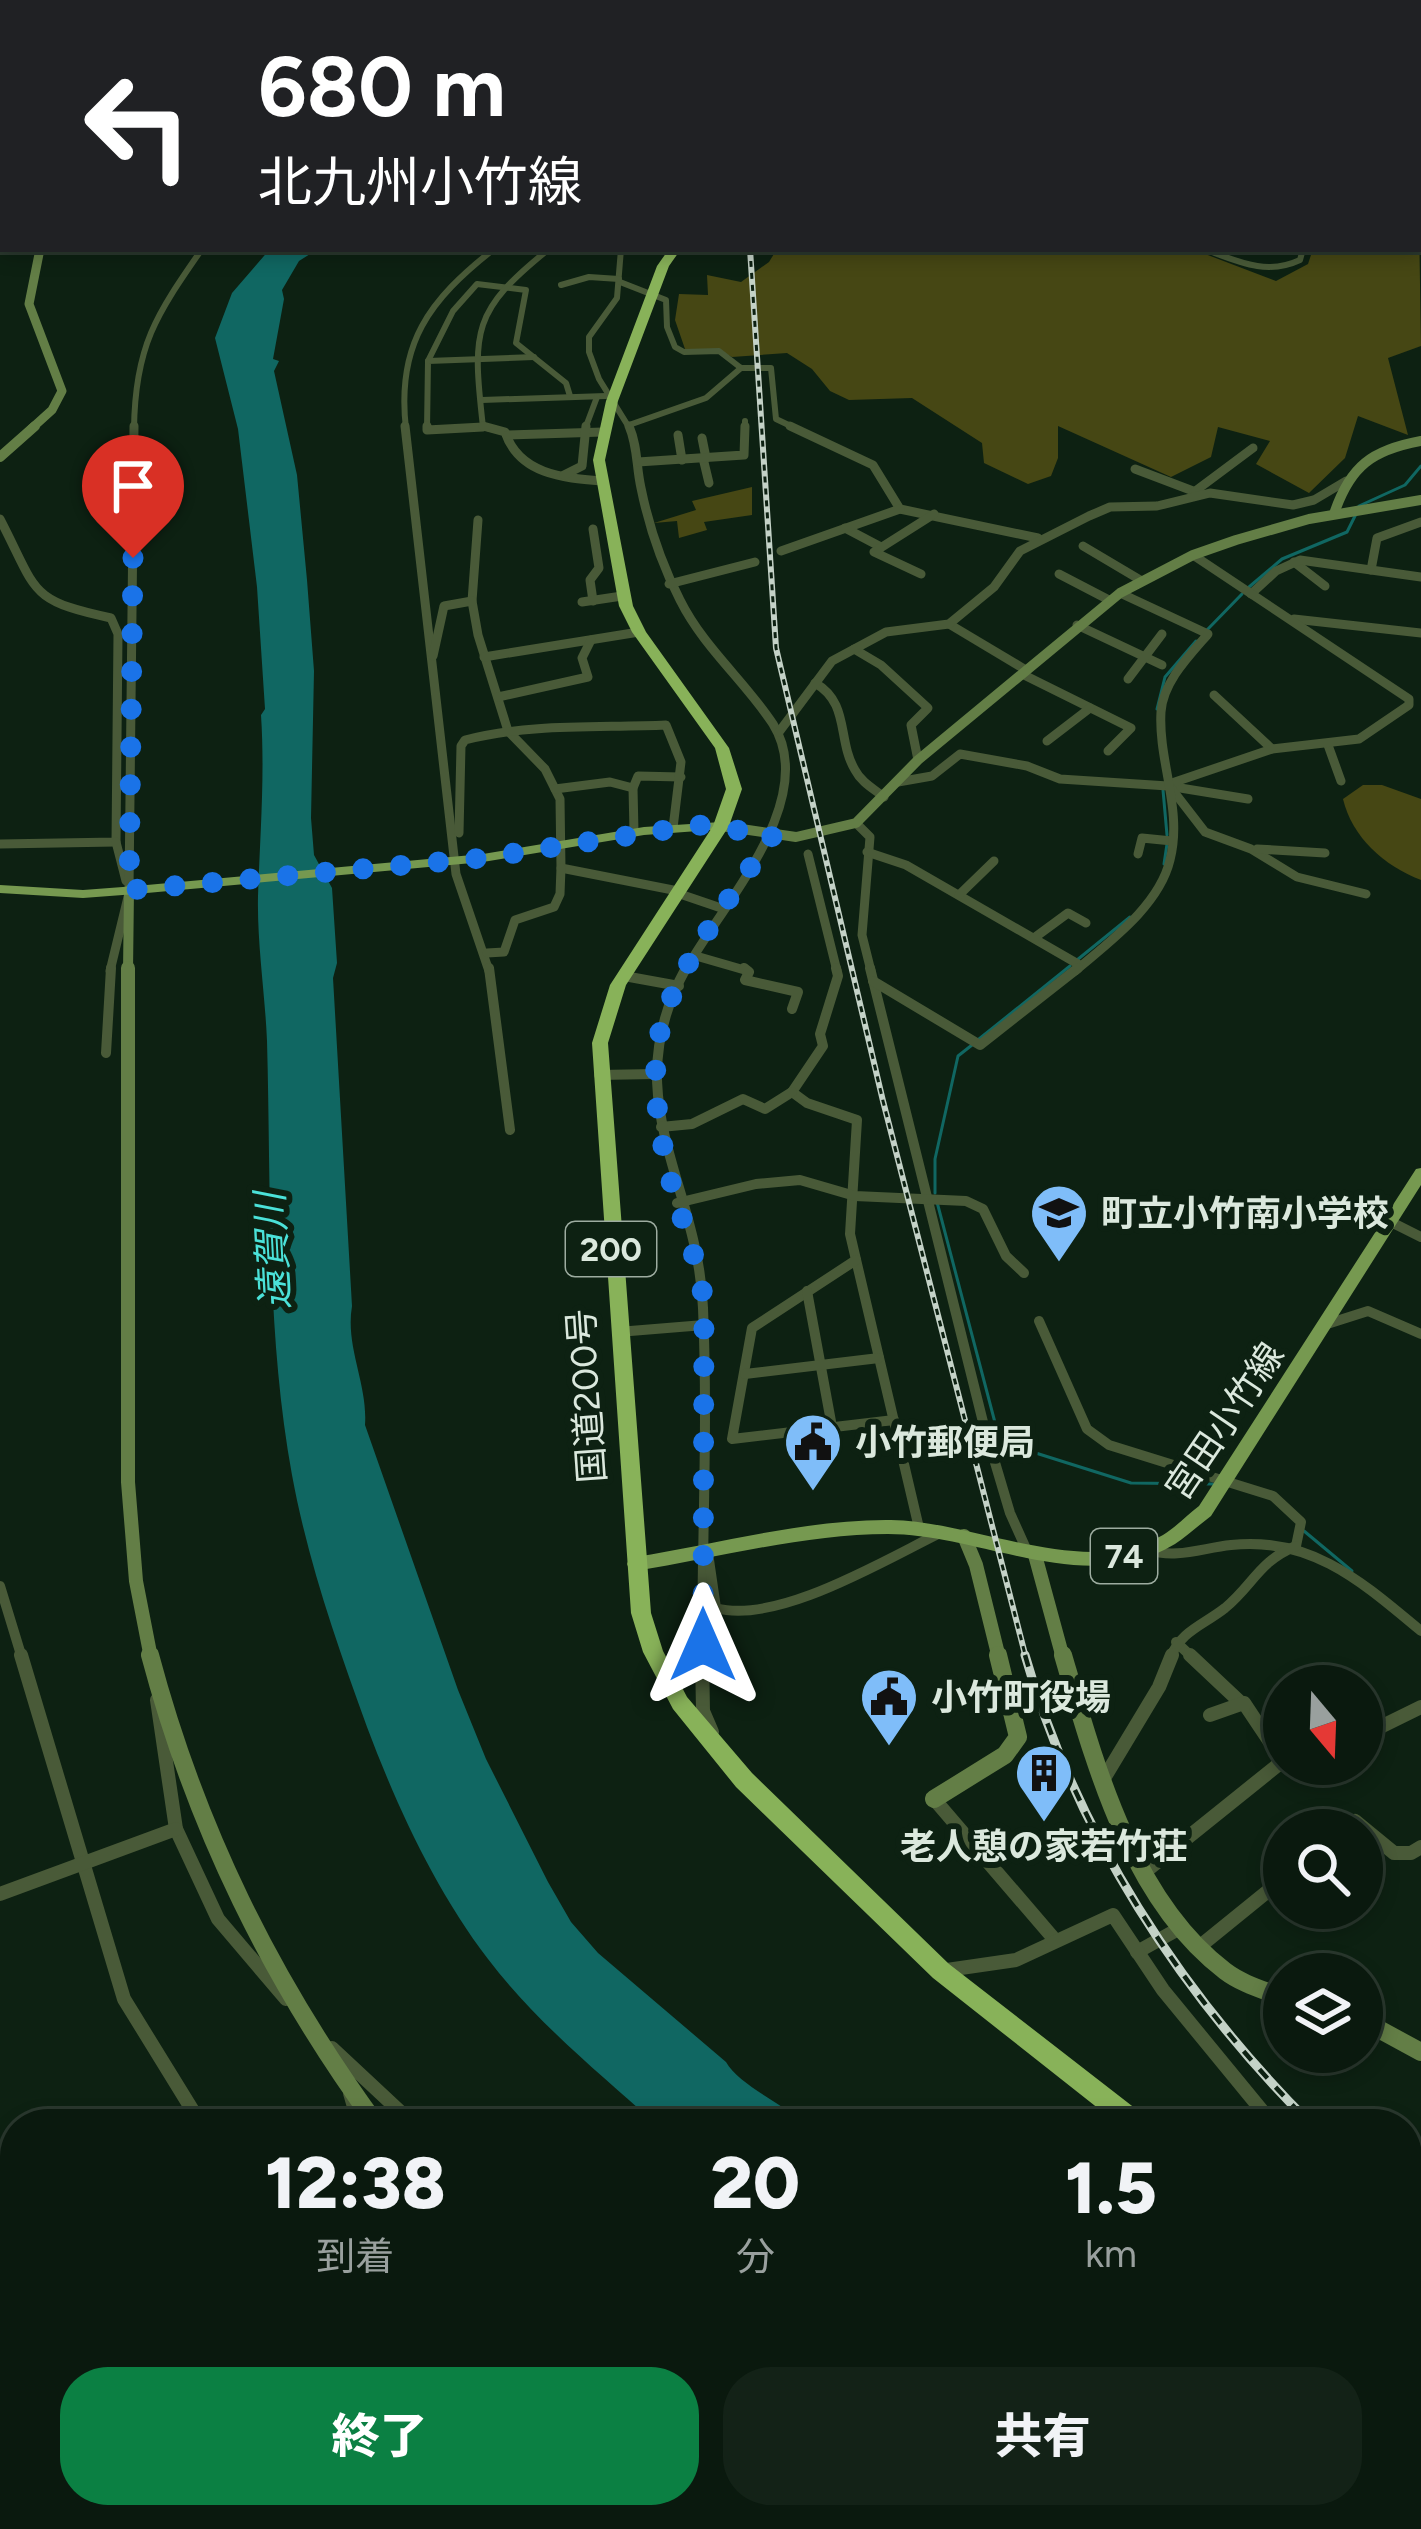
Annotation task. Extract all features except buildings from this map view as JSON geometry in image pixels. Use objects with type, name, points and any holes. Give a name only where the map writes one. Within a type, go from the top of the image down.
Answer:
[{"type":"highway","name":"国道200号","points":[[673,252],[594,431],[622,596],[639,632],[730,766],[734,789],[721,826],[624,976],[600,1043],[617,1332],[641,1613],[659,1666],[680,1703],[722,1757],[941,1971],[1118,2109]]},
{"type":"main road","points":[[0,889],[131,892],[559,846],[634,832],[721,826]]},
{"type":"main road","name":"宮田小竹線","points":[[634,1564],[874,1528],[919,1528],[1032,1554],[1095,1559],[1148,1550],[1183,1533],[1205,1511],[1421,1173]]},
{"type":"street","points":[[0,457],[52,410],[62,391],[32,324],[29,304],[39,252]]},
{"type":"street","points":[[200,252],[168,294],[141,350],[135,381],[128,1489],[135,1577],[158,1688],[216,1852],[248,1920],[365,2109]]},
{"type":"street","points":[[490,252],[467,270],[423,321],[402,373],[455,858],[461,894],[477,918],[487,953],[510,1130]]},
{"type":"street","points":[[483,427],[478,358],[482,323],[503,285],[545,252]]},
{"type":"street","points":[[621,252],[617,298],[588,345],[605,398],[628,425],[669,584],[729,676],[779,732],[785,792],[773,835],[724,908],[662,1022],[655,1074],[677,1203],[699,1268],[704,1324],[703,1711],[722,1757]]},
{"type":"street","points":[[1213,252],[1268,271],[1300,260],[1302,252]]},
{"type":"street","points":[[561,285],[589,277],[620,280],[653,291],[665,300],[667,327],[675,347],[684,352],[718,352],[741,368],[771,368],[776,419],[874,465],[900,509]]},
{"type":"street","points":[[564,475],[582,466],[594,431],[508,435],[483,427],[427,430],[428,362],[453,311],[477,284],[529,291],[516,343],[566,383],[570,396]]},
{"type":"street","points":[[428,362],[534,357]]},
{"type":"street","points":[[628,425],[664,418],[731,380],[741,368]]},
{"type":"street","points":[[482,400],[605,398]]},
{"type":"street","points":[[638,462],[744,455],[745,421]]},
{"type":"street","points":[[1334,514],[1346,481],[1366,456],[1419,441],[1421,421]]},
{"type":"street","points":[[508,435],[513,454],[529,465],[602,481]]},
{"type":"street","points":[[678,436],[682,460]]},
{"type":"street","points":[[701,438],[709,484]]},
{"type":"street","points":[[779,732],[832,661],[886,632],[949,624],[994,587],[1016,554],[1038,538],[1110,507],[1157,506],[1199,493],[1206,477],[1244,458],[1253,448]]},
{"type":"street","points":[[1135,469],[1199,493],[1293,505],[1314,500],[1346,481]]},
{"type":"street","points":[[721,826],[807,836],[856,823],[918,760],[1077,625],[1142,581],[1192,555],[1334,514],[1421,500]]},
{"type":"street","points":[[781,551],[900,509],[1038,538]]},
{"type":"street","points":[[921,574],[874,552],[934,514]]},
{"type":"street","points":[[0,519],[41,597],[59,608],[116,621]]},
{"type":"street","points":[[478,520],[472,602],[484,657],[508,731],[526,755],[545,769],[561,803],[559,903],[549,911],[515,920],[504,952],[487,953]]},
{"type":"street","points":[[1371,570],[1377,538],[1421,523]]},
{"type":"street","points":[[845,528],[881,547]]},
{"type":"street","points":[[593,529],[599,568],[590,580],[593,601]]},
{"type":"street","points":[[1083,546],[1142,581]]},
{"type":"street","points":[[1168,785],[1272,749],[1359,739],[1409,705],[1409,699],[1192,555]]},
{"type":"street","points":[[669,584],[755,562]]},
{"type":"street","points":[[1251,594],[1293,562],[1421,577]]},
{"type":"street","points":[[1293,562],[1325,586]]},
{"type":"street","points":[[873,981],[980,1046],[1128,925],[1153,898],[1169,867],[1172,841],[1161,713],[1164,694],[1172,676],[1208,634],[1059,574]]},
{"type":"street","points":[[106,1053],[111,969],[131,892],[116,842],[116,621],[133,595]]},
{"type":"street","points":[[581,602],[622,596]]},
{"type":"street","points":[[431,662],[444,606],[472,602]]},
{"type":"street","points":[[1291,618],[1421,633]]},
{"type":"street","points":[[949,624],[1024,672],[1131,728],[1108,751]]},
{"type":"street","points":[[1077,625],[1162,665]]},
{"type":"street","points":[[484,657],[639,632]]},
{"type":"street","points":[[1128,679],[1162,634]]},
{"type":"street","points":[[498,698],[588,677],[582,658],[591,640]]},
{"type":"street","points":[[854,649],[881,665],[928,708],[911,725],[918,760]]},
{"type":"street","points":[[815,683],[825,687],[837,705],[856,773],[884,797]]},
{"type":"street","points":[[1214,695],[1272,749]]},
{"type":"street","points":[[1047,741],[1090,707]]},
{"type":"street","points":[[455,858],[461,746],[469,738],[508,731],[666,725],[681,762],[673,828]]},
{"type":"street","points":[[1328,745],[1341,781]]},
{"type":"street","points":[[898,782],[925,778],[949,766],[960,754],[1027,766],[1060,779],[1168,785],[1247,799]]},
{"type":"street","points":[[634,832],[633,788],[638,776],[681,777]]},
{"type":"street","points":[[555,789],[603,782],[633,788]]},
{"type":"street","points":[[1168,785],[1205,832],[1250,848],[1297,878],[1366,894]]},
{"type":"street","points":[[856,823],[870,838],[861,922],[927,1200],[983,1422],[1010,1513],[1032,1554],[1080,1719],[1146,1871],[1182,1927],[1224,1971],[1263,1989]]},
{"type":"street","points":[[1138,854],[1142,838],[1172,841]]},
{"type":"street","points":[[0,844],[116,842]]},
{"type":"street","points":[[1250,848],[1324,858]]},
{"type":"street","points":[[867,853],[891,857],[1078,964]]},
{"type":"street","points":[[661,1127],[692,1124],[742,1099],[765,1109],[792,1092],[823,1046],[820,1034],[837,986],[808,854]]},
{"type":"street","points":[[959,895],[994,861]]},
{"type":"street","points":[[561,868],[677,892],[724,908]]},
{"type":"street","points":[[1034,938],[1068,914],[1086,923]]},
{"type":"street","points":[[696,956],[745,968],[749,972],[745,980],[798,992],[792,1009]]},
{"type":"street","points":[[624,976],[679,986]]},
{"type":"street","points":[[599,1075],[655,1074]]},
{"type":"street","points":[[792,1092],[807,1103],[854,1115],[849,1147],[857,1170],[848,1216],[919,1528]]},
{"type":"street","points":[[677,1203],[756,1184],[800,1180],[855,1196],[977,1204],[989,1217],[1014,1268],[1024,1273]]},
{"type":"street","points":[[1391,1222],[1421,1237]]},
{"type":"street","points":[[856,1260],[752,1328],[732,1438],[893,1420]]},
{"type":"street","points":[[807,1291],[832,1427]]},
{"type":"street","points":[[1324,1324],[1368,1311],[1421,1334]]},
{"type":"street","points":[[1039,1321],[1087,1429],[1109,1445],[1273,1496],[1301,1522],[1296,1546]]},
{"type":"street","points":[[617,1332],[704,1324]]},
{"type":"street","points":[[745,1374],[879,1358]]},
{"type":"street","points":[[706,1553],[716,1608],[735,1615],[807,1593],[941,1532]]},
{"type":"street","points":[[964,1536],[976,1565],[1018,1737],[1005,1755],[934,1799],[1055,1940]]},
{"type":"street","points":[[1148,1550],[1180,1555],[1254,1543],[1296,1546],[1324,1556],[1421,1630]]},
{"type":"street","points":[[1103,1780],[1159,1687],[1176,1642],[1226,1607],[1271,1556],[1296,1546]]},
{"type":"street","points":[[0,1586],[124,2000],[192,2109]]},
{"type":"street","points":[[1176,1642],[1252,1708],[1263,1726]]},
{"type":"street","points":[[158,1688],[158,1730],[176,1829],[218,1919],[312,2030],[397,2109]]},
{"type":"street","points":[[1210,1715],[1240,1702]]},
{"type":"street","points":[[1383,1726],[1421,1707]]},
{"type":"street","points":[[1146,1871],[1263,1776]]},
{"type":"street","points":[[0,1894],[176,1829]]},
{"type":"street","points":[[1383,1846],[1395,1856],[1406,1857],[1421,1847]]},
{"type":"street","points":[[1198,1947],[1263,1895]]},
{"type":"street","points":[[941,1971],[1016,1960],[1113,1915],[1261,2109]]},
{"type":"street","points":[[1137,1952],[1182,1927]]},
{"type":"street","points":[[1383,2031],[1421,2052]]},
{"type":"street","points":[[350,2090],[354,2109]]},
{"type":"shaded area","points":[[775,252],[1200,252],[1276,281],[1308,264],[1312,252],[1419,252],[1421,346],[1388,358],[1408,435],[1358,416],[1345,458],[1309,493],[1256,464],[1270,441],[1218,427],[1211,457],[1171,477],[1058,426],[1058,458],[1051,476],[1028,484],[984,463],[982,443],[912,398],[849,400],[830,391],[812,369],[787,353],[732,357],[719,350],[685,349],[675,320],[679,294],[708,295],[707,275],[741,282]]},
{"type":"shaded area","points":[[752,487],[752,515],[704,522],[707,530],[679,538],[677,521],[654,523],[696,510],[692,501]]},
{"type":"shaded area","points":[[1363,785],[1382,785],[1421,799],[1421,880],[1382,858],[1354,826],[1343,799]]},
{"type":"water","name":"遠賀川","points":[[267,252],[313,252],[299,261],[282,290],[273,359],[279,361],[274,371],[297,475],[307,580],[314,671],[311,818],[314,855],[332,888],[351,1321],[365,1425],[486,1759],[571,1922],[598,1953],[740,2078],[784,2109],[639,2109],[526,2004],[469,1933],[435,1877],[367,1727],[334,1634],[292,1475],[278,1367],[258,914],[261,715],[265,709],[257,587],[238,429],[215,338],[232,293]]},
{"type":"waterway","points":[[1359,506],[1405,485],[1421,466]]},
{"type":"waterway","points":[[1249,587],[1282,559],[1347,532],[1356,514]]},
{"type":"waterway","points":[[1207,630],[1242,594]]},
{"type":"waterway","points":[[1157,709],[1165,677],[1196,641]]},
{"type":"waterway","points":[[1163,790],[1167,835]]},
{"type":"waterway","points":[[1164,864],[1167,844]]},
{"type":"waterway","points":[[1077,960],[1130,917]]},
{"type":"waterway","points":[[979,1039],[1070,966]]},
{"type":"waterway","points":[[935,1193],[935,1159],[958,1056],[972,1045]]},
{"type":"waterway","points":[[937,1202],[998,1434],[1023,1449],[1131,1483],[1213,1484]]},
{"type":"waterway","points":[[1304,1531],[1352,1571]]},
{"type":"railway","points":[[750,252],[776,648],[883,1101],[1026,1658]]},
{"type":"railway","points":[[1026,1658],[1073,1786],[1138,1908],[1219,2021],[1297,2109]]},
{"type":"place","name":"町立小竹南小学校","points":[[1059,1264]]},
{"type":"place","name":"小竹郵便局","points":[[813,1493]]},
{"type":"place","name":"小竹町役場","points":[[889,1748]]},
{"type":"place","name":"老人憩の家若竹荘","points":[[1044,1824]]},
{"type":"route","points":[[133,558],[129,890],[483,858],[708,824],[773,835],[679,986],[662,1022],[655,1074],[667,1166],[699,1268],[704,1303],[703,1645]]}]
